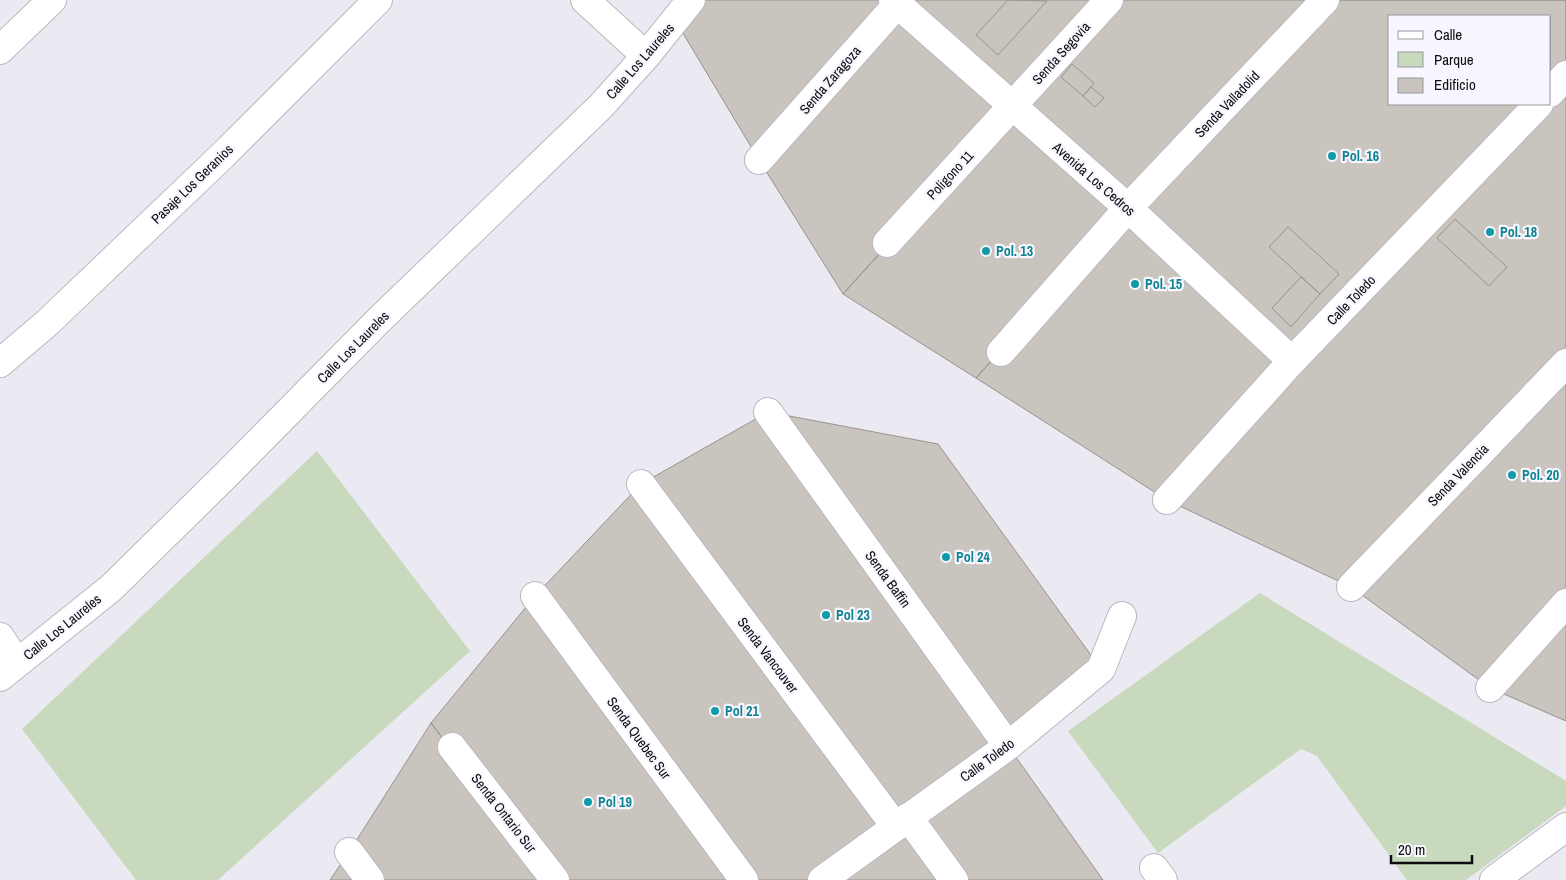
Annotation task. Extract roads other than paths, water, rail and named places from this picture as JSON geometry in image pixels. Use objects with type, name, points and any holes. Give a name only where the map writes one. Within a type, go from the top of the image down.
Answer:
[{"type":"street","points":[[0,50],[52,0]]},
{"type":"street","name":"Pasaje Los Geranios","points":[[0,363],[47,323],[214,163],[378,0]]},
{"type":"street","points":[[585,0],[646,56]]},
{"type":"street","name":"Calle Los Laureles","points":[[9,670],[118,581],[227,474],[379,320],[600,106],[646,56],[691,0]]},
{"type":"street","name":"Senda Segovia","points":[[1012,107],[1110,0]]},
{"type":"street","name":"Senda Valladolid","points":[[1001,352],[1128,208],[1325,0]]},
{"type":"street","name":"Avenida Los Cedros","points":[[897,1],[1012,107],[1128,208],[1292,361]]},
{"type":"street","name":"Senda Zaragoza","points":[[759,160],[897,1]]},
{"type":"street","points":[[1551,91],[1566,75]]},
{"type":"street","name":"Calle Toledo","points":[[1168,500],[1292,361],[1538,105]]},
{"type":"street","name":"Poligono 11","points":[[888,243],[1012,107]]},
{"type":"street","name":"Senda Valencia","points":[[1351,586],[1566,363]]},
{"type":"street","name":"Senda Baffin","points":[[768,412],[1008,746]]},
{"type":"street","name":"Senda Vancouver","points":[[641,484],[901,822],[954,880]]},
{"type":"street","name":"Senda Quebec Sur","points":[[535,596],[744,880]]},
{"type":"street","points":[[1490,688],[1566,603]]},
{"type":"street","name":"Calle Toledo","points":[[822,880],[1008,746],[1101,669],[1122,616]]},
{"type":"street","points":[[0,637],[9,670]]},
{"type":"street","name":"Senda Ontario Sur","points":[[452,747],[554,880]]},
{"type":"street","points":[[1494,880],[1566,827]]},
{"type":"street","points":[[349,852],[370,880]]},
{"type":"place","name":"Pol. 16","points":[[1332,156]]},
{"type":"place","name":"Pol. 18","points":[[1490,232]]},
{"type":"place","name":"Pol. 13","points":[[986,251]]},
{"type":"place","name":"Pol. 15","points":[[1135,284]]},
{"type":"place","name":"Pol. 20","points":[[1512,475]]},
{"type":"place","name":"Pol 24","points":[[946,557]]},
{"type":"place","name":"Pol 23","points":[[826,615]]},
{"type":"place","name":"Pol 21","points":[[715,711]]},
{"type":"place","name":"Pol 19","points":[[588,802]]}]
